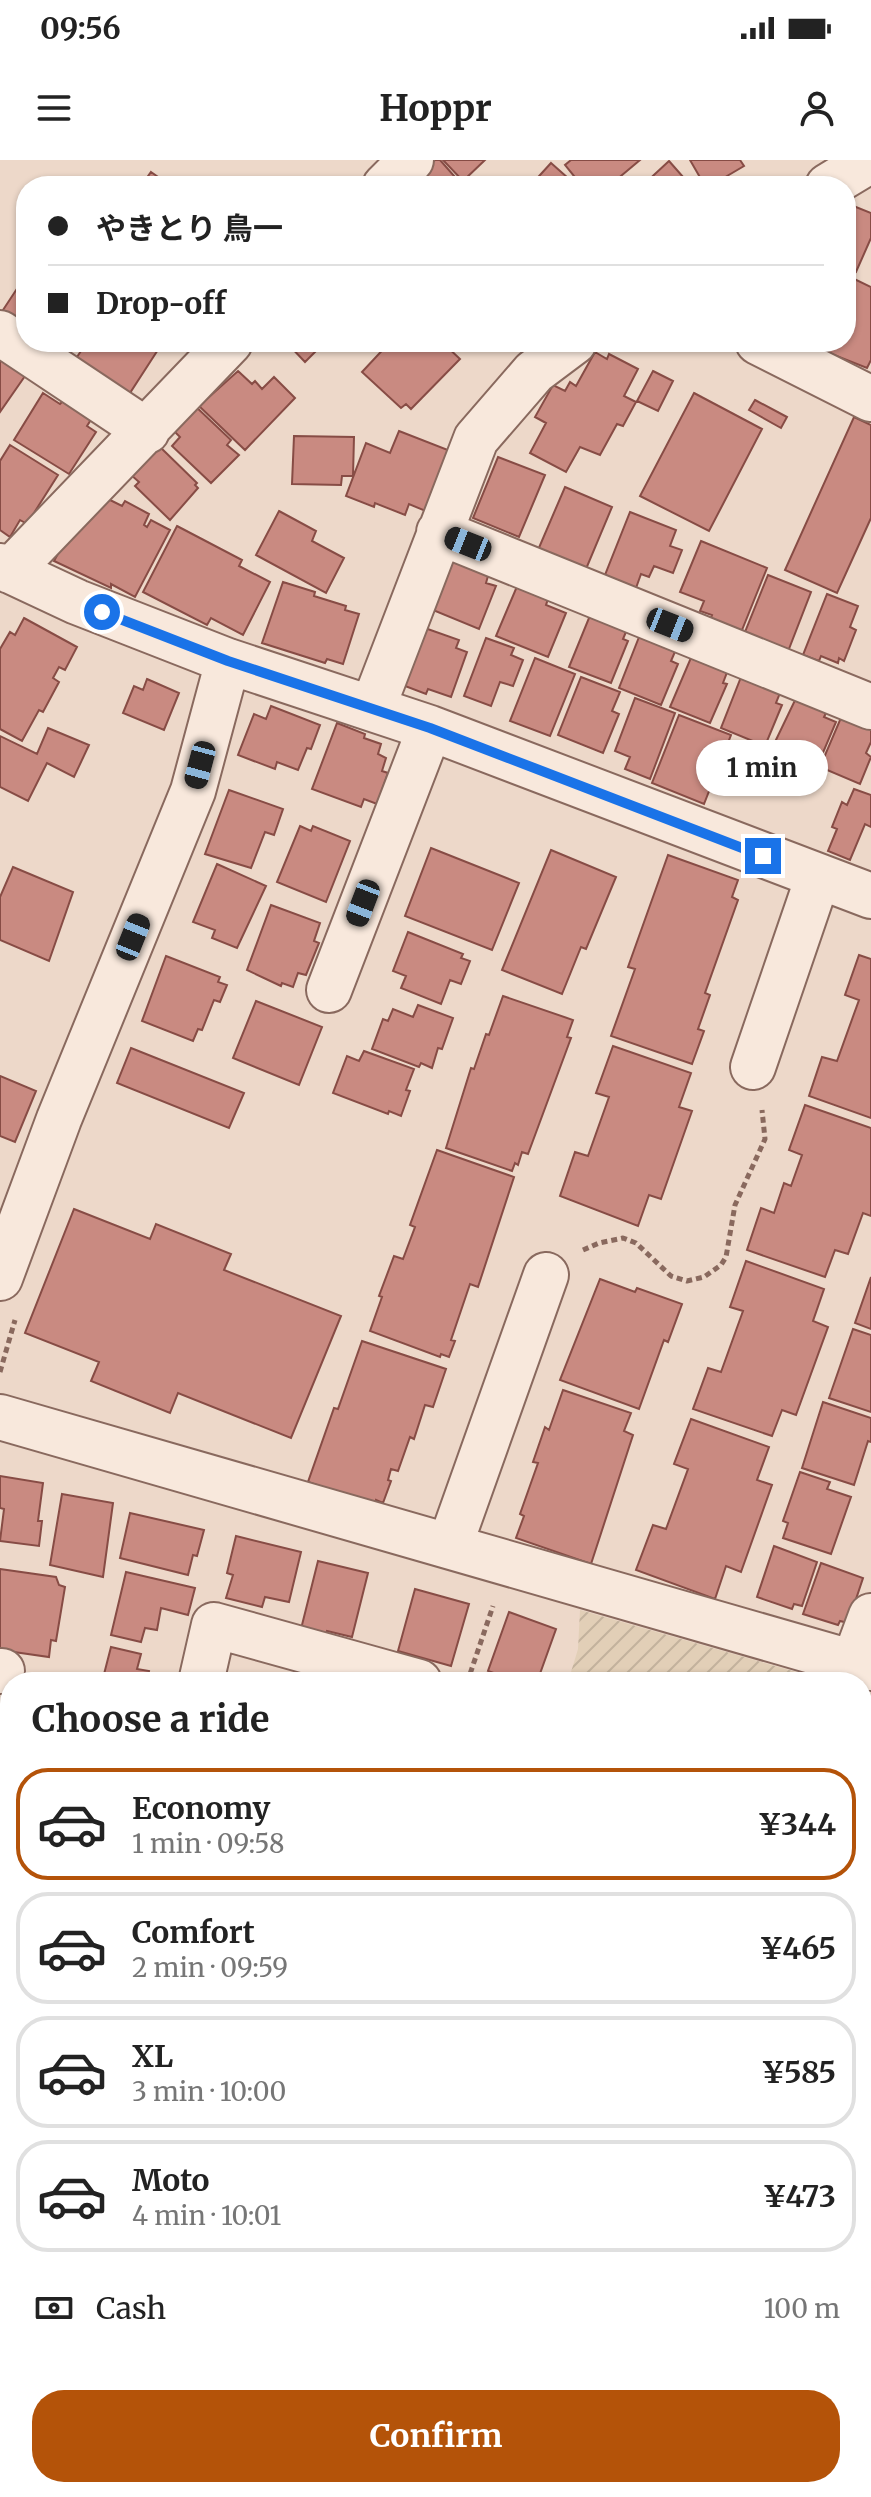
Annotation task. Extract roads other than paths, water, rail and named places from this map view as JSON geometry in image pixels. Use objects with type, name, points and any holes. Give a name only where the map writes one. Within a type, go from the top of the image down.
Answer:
[{"type":"street","points":[[395,176],[411,160]]},
{"type":"street","points":[[28,352],[147,431]]},
{"type":"street","points":[[221,352],[147,431],[5,568],[77,602],[228,661],[373,707],[871,896]]},
{"type":"street","points":[[373,707],[476,439],[534,372],[561,352]]},
{"type":"street","points":[[778,352],[871,399]]},
{"type":"street","points":[[439,532],[871,707]]},
{"type":"street","points":[[0,1278],[59,1119],[193,791],[228,661]]},
{"type":"street","points":[[329,990],[430,728]]},
{"type":"street","points":[[753,1067],[818,877]]},
{"type":"street","points":[[450,1545],[546,1275]]},
{"type":"street","points":[[0,1417],[863,1665],[871,1616]]},
{"type":"street","points":[[203,1672],[214,1625],[383,1672]]}]
